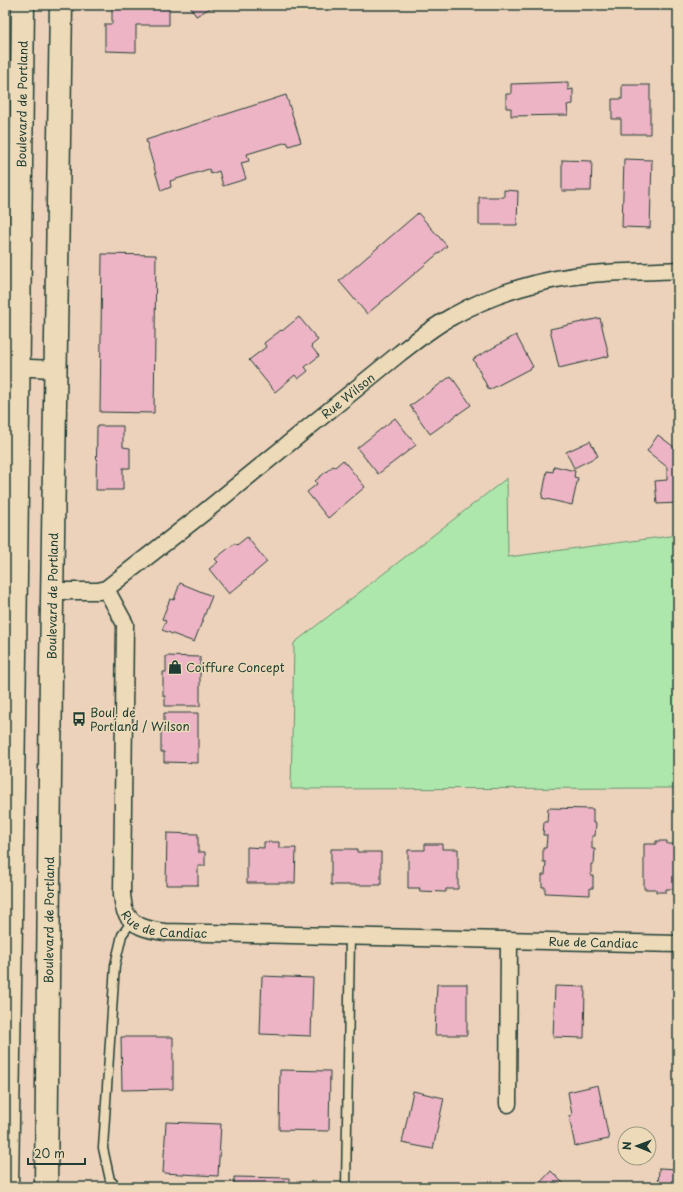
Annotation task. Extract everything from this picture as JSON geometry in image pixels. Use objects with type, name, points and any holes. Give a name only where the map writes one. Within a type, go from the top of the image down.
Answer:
[{"type":"main road","name":"Boulevard de Portland","points":[[7,1187],[6,1138],[15,654],[12,368],[22,5]]},
{"type":"main road","name":"Boulevard de Portland","points":[[46,1187],[55,369],[61,5]]},
{"type":"street","name":"Rue Wilson","points":[[106,590],[400,353],[452,316],[481,302],[514,290],[548,281],[592,274],[678,270]]},
{"type":"street","points":[[12,368],[55,369]]},
{"type":"street","points":[[53,591],[93,592],[106,590]]},
{"type":"street","name":"Rue de Candiac","points":[[106,590],[125,624],[122,895],[125,911],[140,927],[165,932],[678,944]]},
{"type":"street","points":[[508,1104],[509,940]]},
{"type":"lane","points":[[117,1187],[110,1180],[102,1148],[115,965],[122,935],[132,920]]},
{"type":"lane","points":[[346,1187],[350,936]]},
{"type":"green space","points":[[507,478],[508,557],[678,535],[678,788],[291,789],[294,643]]},
{"type":"building","points":[[112,5],[169,5],[169,25],[136,25],[136,52],[105,51],[105,24],[112,24]]},
{"type":"building","points":[[189,5],[216,5],[196,16]]},
{"type":"building","points":[[568,82],[568,90],[573,89],[573,104],[567,105],[568,115],[511,116],[511,108],[506,108],[506,94],[511,94],[511,84]]},
{"type":"building","points":[[622,85],[650,85],[650,134],[621,134],[621,119],[612,119],[612,99],[622,99]]},
{"type":"building","points":[[286,95],[301,142],[289,146],[287,142],[247,154],[249,161],[241,163],[246,179],[223,186],[219,171],[211,174],[209,169],[170,181],[171,187],[161,191],[146,140]]},
{"type":"building","points":[[624,159],[652,160],[650,228],[622,227]]},
{"type":"building","points":[[562,160],[592,161],[591,191],[562,191]]},
{"type":"building","points":[[504,190],[518,191],[517,225],[479,225],[479,197],[504,197]]},
{"type":"building","points":[[418,213],[447,246],[367,314],[339,281]]},
{"type":"building","points":[[102,254],[156,255],[154,413],[100,412]]},
{"type":"building","points":[[299,317],[318,340],[311,346],[319,356],[305,367],[308,371],[298,379],[295,375],[275,392],[249,360],[266,347],[264,343]]},
{"type":"building","points":[[600,318],[609,356],[559,368],[550,329]]},
{"type":"building","points":[[516,335],[533,367],[489,390],[473,359]]},
{"type":"building","points":[[451,376],[471,405],[430,434],[410,406]]},
{"type":"building","points":[[395,418],[416,445],[378,474],[357,448]]},
{"type":"building","points":[[97,426],[123,426],[123,447],[130,448],[130,468],[123,468],[123,490],[96,490]]},
{"type":"building","points":[[658,435],[678,450],[678,503],[657,504],[655,481],[667,480],[667,467],[647,451]]},
{"type":"building","points":[[590,441],[598,456],[574,468],[566,452]]},
{"type":"building","points":[[343,460],[365,487],[328,518],[307,492],[317,484],[315,481]]},
{"type":"building","points":[[554,466],[575,471],[574,477],[578,478],[572,505],[542,498],[547,471],[553,472]]},
{"type":"building","points":[[247,537],[267,562],[229,594],[209,569],[218,562],[215,559],[235,543],[237,545]]},
{"type":"building","points":[[180,583],[212,596],[194,642],[162,630],[166,621],[162,619],[170,599],[174,600]]},
{"type":"building","points":[[166,656],[200,657],[200,706],[165,706],[165,696],[163,696],[163,672],[166,672]]},
{"type":"building","points":[[164,713],[198,713],[198,763],[164,762],[164,752],[161,752],[161,728],[164,729]]},
{"type":"building","points":[[548,808],[593,809],[593,823],[596,823],[595,836],[592,836],[592,849],[595,849],[594,864],[591,864],[593,888],[590,888],[590,895],[545,893],[545,887],[542,887],[542,875],[545,875],[546,862],[543,862],[543,848],[546,848],[547,835],[543,835],[544,822],[547,822]]},
{"type":"building","points":[[167,833],[198,834],[198,852],[205,852],[205,866],[198,866],[198,885],[166,885]]},
{"type":"building","points":[[656,841],[667,841],[667,844],[678,844],[678,889],[666,889],[666,892],[656,892],[656,889],[644,889],[644,844],[656,844]]},
{"type":"building","points":[[264,842],[279,842],[279,848],[296,848],[295,883],[247,883],[247,847],[264,848]]},
{"type":"building","points":[[425,844],[442,844],[442,849],[458,849],[458,889],[446,889],[446,892],[419,891],[420,888],[408,888],[408,850],[425,850]]},
{"type":"building","points":[[331,849],[357,849],[357,852],[381,852],[381,885],[331,885]]},
{"type":"building","points":[[262,976],[313,978],[311,1036],[260,1034]]},
{"type":"building","points":[[437,984],[467,984],[467,1035],[435,1035]]},
{"type":"building","points":[[555,986],[585,987],[584,1038],[553,1037]]},
{"type":"building","points":[[121,1037],[173,1037],[173,1089],[122,1090]]},
{"type":"building","points":[[280,1070],[330,1071],[329,1131],[279,1130]]},
{"type":"building","points":[[598,1085],[609,1139],[575,1146],[569,1116],[572,1115],[568,1092]]},
{"type":"building","points":[[413,1091],[444,1098],[433,1149],[402,1143]]},
{"type":"building","points":[[166,1122],[221,1124],[218,1176],[163,1173]]},
{"type":"building","points":[[659,1168],[678,1169],[678,1187],[658,1187]]},
{"type":"building","points":[[551,1171],[567,1187],[536,1187]]},
{"type":"building","points":[[234,1177],[289,1178],[289,1187],[234,1187]]},
{"type":"place","name":"Coiffure Concept","points":[[175,667]]},
{"type":"place","name":"Boul. de Portland / Wilson","points":[[79,719]]}]
